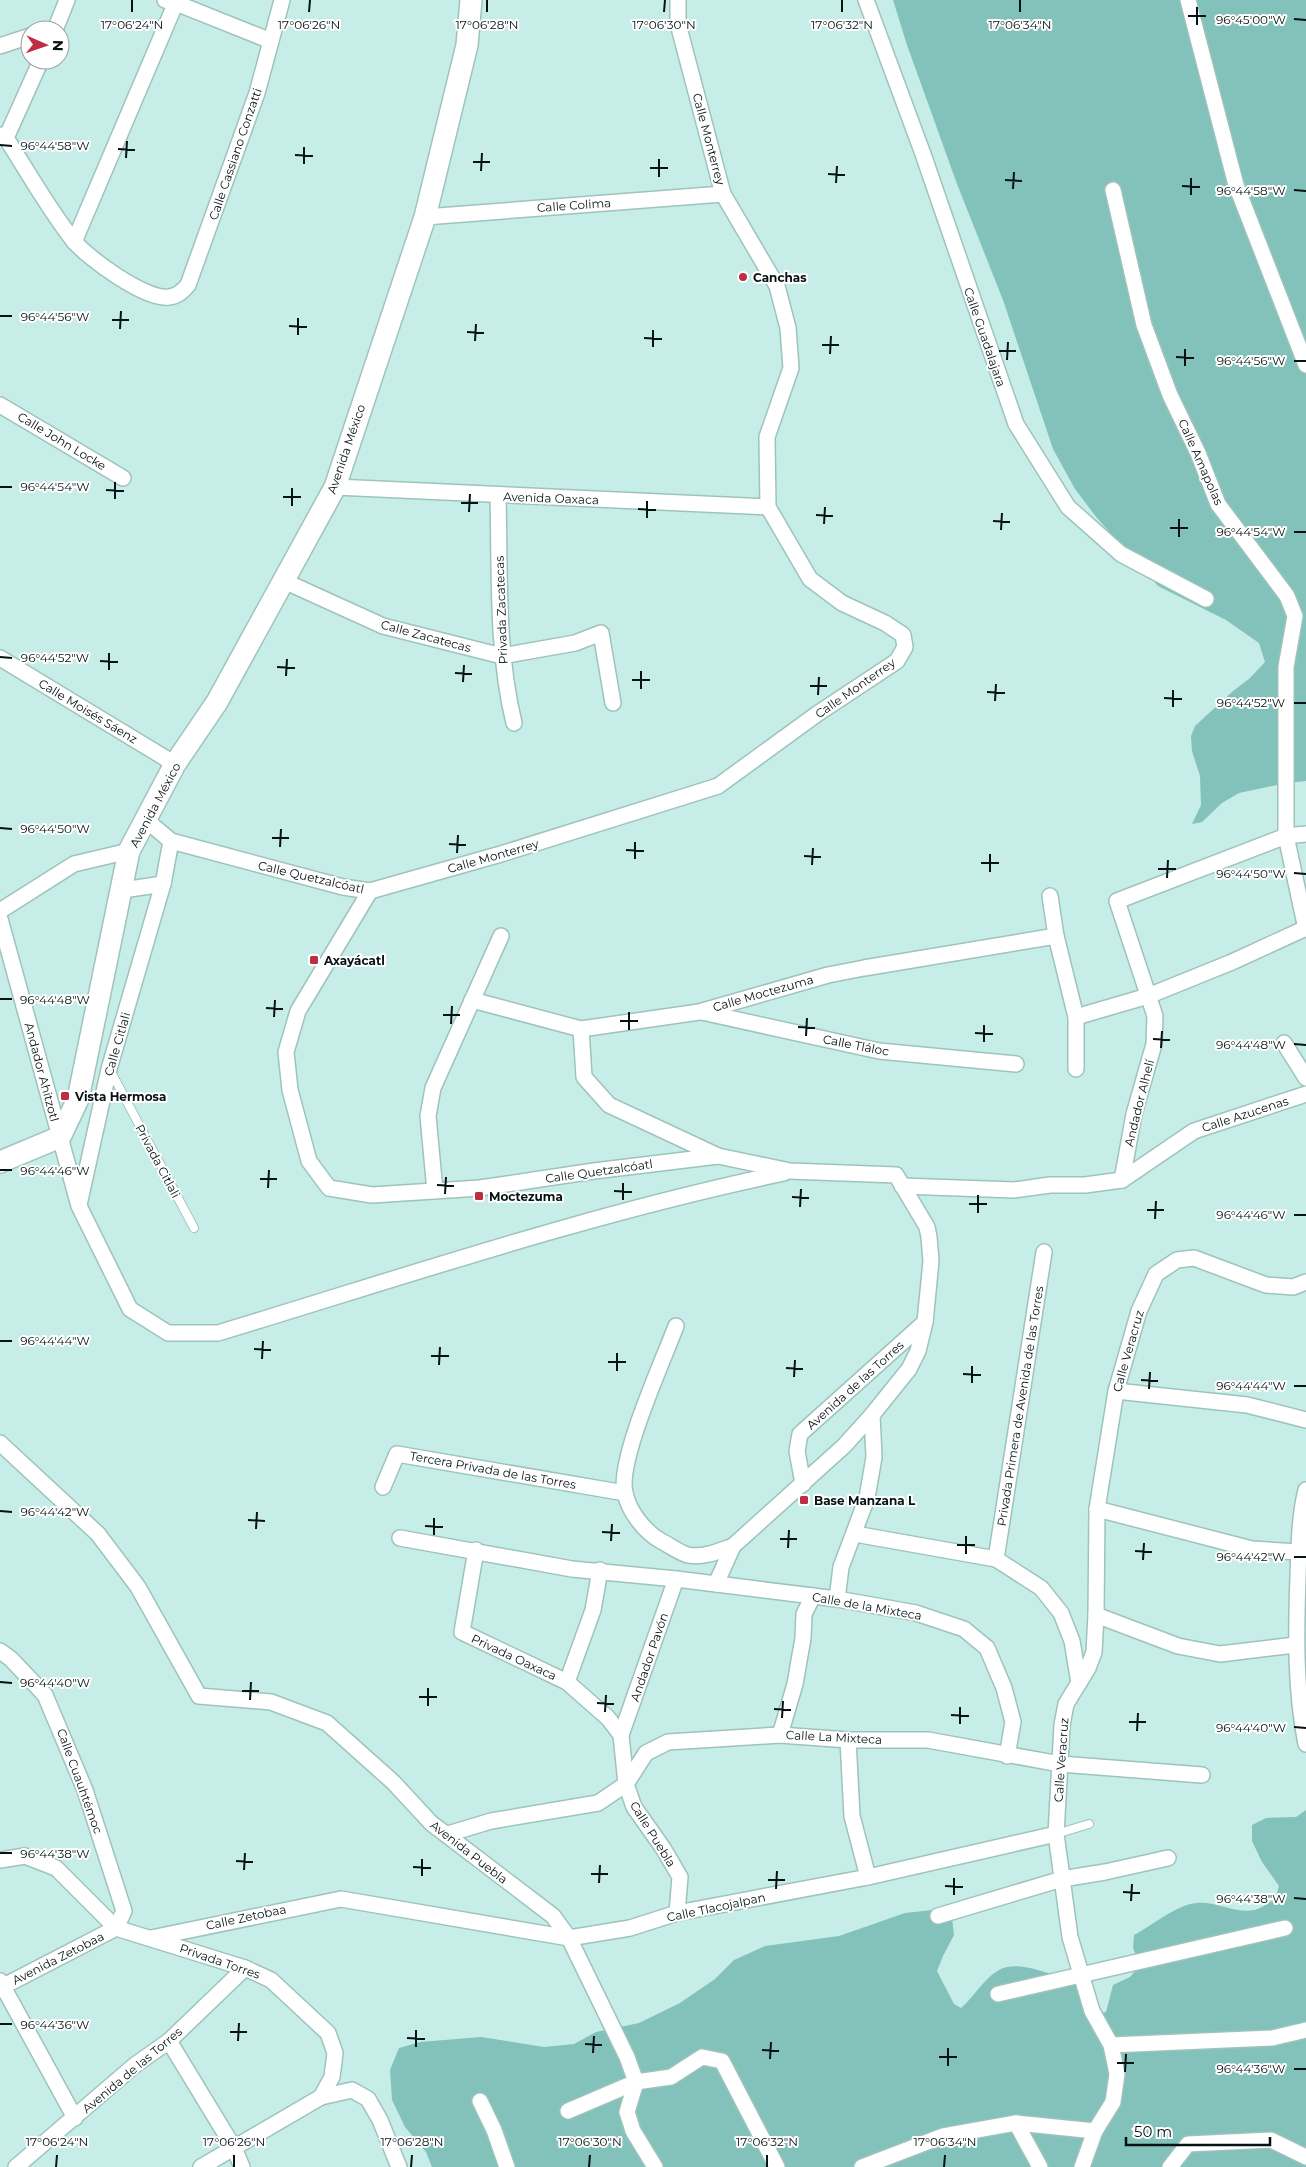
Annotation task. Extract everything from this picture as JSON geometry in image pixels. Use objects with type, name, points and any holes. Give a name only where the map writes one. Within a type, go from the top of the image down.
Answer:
[{"type":"street","points":[[57,20],[67,0]]},
{"type":"street","name":"Calle Cassiano Conzatti","points":[[74,242],[112,273],[153,297],[169,298],[180,294],[188,285],[257,93],[282,0]]},
{"type":"street","name":"Avenida México","points":[[123,890],[130,851],[175,764],[217,702],[335,487],[425,217],[467,45],[471,0]]},
{"type":"street","name":"Calle Monterrey","points":[[370,891],[501,854],[718,786],[817,714],[897,661],[904,646],[903,635],[885,622],[842,603],[810,579],[768,507],[767,437],[791,368],[788,328],[777,286],[723,194],[678,24],[678,0]]},
{"type":"street","name":"Calle Guadalajara","points":[[866,0],[923,154],[1016,424],[1068,508],[1121,554],[1206,599]]},
{"type":"street","points":[[1188,0],[1236,185],[1306,365]]},
{"type":"street","points":[[74,242],[173,1],[271,41]]},
{"type":"street","points":[[0,46],[20,39]]},
{"type":"street","points":[[36,70],[3,137],[74,242]]},
{"type":"street","name":"Calle Amapolas","points":[[1113,190],[1144,325],[1170,395],[1198,453],[1218,504],[1287,596],[1295,616],[1286,667],[1286,836],[1306,928]]},
{"type":"street","name":"Calle Colima","points":[[425,217],[723,194]]},
{"type":"street","name":"Calle John Locke","points":[[0,405],[123,478]]},
{"type":"street","name":"Avenida Oaxaca","points":[[335,487],[768,507]]},
{"type":"street","name":"Privada Zacatecas","points":[[498,496],[502,656],[506,689],[514,723]]},
{"type":"street","name":"Calle Zacatecas","points":[[284,581],[383,626],[502,656],[575,643],[601,633],[613,703]]},
{"type":"street","name":"Calle Moisés Sáenz","points":[[0,658],[175,764]]},
{"type":"street","points":[[146,820],[171,841],[163,884],[123,890],[78,1099],[60,1137],[79,1206],[130,1309],[168,1333],[218,1333],[578,1225],[710,1188],[790,1171]]},
{"type":"street","points":[[1286,836],[1306,834]]},
{"type":"street","name":"Andador Alhelí","points":[[1122,1180],[1134,1114],[1154,1044],[1155,1016],[1117,900],[1286,836]]},
{"type":"street","name":"Calle Quetzalcóatl","points":[[171,841],[324,882],[370,891],[298,1010],[286,1052],[290,1090],[309,1161],[329,1188],[372,1196],[480,1188],[594,1171],[718,1156],[790,1171]]},
{"type":"street","points":[[0,910],[74,864],[130,851]]},
{"type":"street","name":"Calle Citlali","points":[[79,1206],[109,1068],[163,884]]},
{"type":"street","points":[[1050,896],[1056,936],[1076,1018],[1076,1069]]},
{"type":"street","name":"Andador Ahitzotl","points":[[0,920],[60,1137]]},
{"type":"street","points":[[1076,1018],[1148,996],[1232,962],[1306,928]]},
{"type":"street","points":[[435,1191],[428,1116],[433,1088],[501,936]]},
{"type":"street","name":"Calle Moctezuma","points":[[472,1000],[581,1029],[699,1012],[828,975],[1056,936]]},
{"type":"street","name":"Calle Tláloc","points":[[699,1012],[878,1052],[1016,1064]]},
{"type":"street","points":[[581,1029],[584,1077],[609,1105],[718,1156]]},
{"type":"street","points":[[1284,1043],[1306,1078]]},
{"type":"street","name":"Calle Azucenas","points":[[902,1186],[1014,1190],[1050,1185],[1085,1185],[1122,1180],[1194,1131],[1306,1094]]},
{"type":"street","points":[[0,1162],[60,1137]]},
{"type":"street","name":"Avenida de las Torres","points":[[733,1546],[844,1446],[872,1416],[909,1368],[918,1351],[925,1322],[931,1261],[927,1226],[896,1175],[790,1171]]},
{"type":"street","name":"Privada Primera de Avenida de las Torres","points":[[996,1559],[1044,1252]]},
{"type":"street","name":"Calle Veracruz","points":[[1082,2167],[1095,2131],[1113,2102],[1117,2074],[1111,2044],[1092,2011],[1070,1937],[1056,1834],[1062,1725],[1066,1704],[1094,1652],[1097,1509],[1116,1391],[1139,1311],[1156,1274],[1177,1260],[1194,1258],[1266,1285],[1293,1287],[1306,1282]]},
{"type":"street","name":"Avenida de las Torres","points":[[803,1484],[796,1451],[800,1434],[925,1322]]},
{"type":"street","points":[[676,1326],[630,1446],[625,1475],[625,1493],[636,1518],[655,1538],[688,1555],[711,1554],[733,1546]]},
{"type":"street","points":[[1116,1391],[1247,1405],[1306,1420]]},
{"type":"street","points":[[837,1599],[841,1567],[867,1498],[874,1457],[872,1416]]},
{"type":"street","name":"Avenida Puebla","points":[[0,1443],[98,1534],[138,1587],[199,1696],[271,1702],[327,1723],[371,1762],[431,1823],[448,1834],[553,1916],[569,1938],[627,2057],[636,2082]]},
{"type":"street","name":"Tercera Privada de las Torres","points":[[382,1487],[397,1454],[625,1493]]},
{"type":"street","points":[[1306,1490],[1302,1505],[1299,1552],[1302,1568],[1296,1646],[1302,1727],[1306,1744]]},
{"type":"street","points":[[1097,1509],[1252,1549],[1299,1552]]},
{"type":"street","points":[[855,1534],[996,1559],[1041,1588],[1061,1613],[1072,1641],[1079,1682]]},
{"type":"street","name":"Calle de la Mixteca","points":[[400,1538],[476,1550],[572,1569],[600,1570],[837,1599],[916,1614],[964,1629],[987,1648],[1004,1688],[1013,1722],[1007,1756]]},
{"type":"street","points":[[716,1584],[733,1546]]},
{"type":"street","name":"Privada Oaxaca","points":[[476,1550],[462,1632],[567,1682],[608,1718],[621,1735]]},
{"type":"street","points":[[567,1682],[593,1610],[600,1570]]},
{"type":"street","name":"Andador Pavón","points":[[621,1735],[676,1579]]},
{"type":"street","points":[[780,1735],[795,1684],[803,1638],[804,1614],[813,1596]]},
{"type":"street","points":[[1096,1615],[1178,1646],[1220,1654],[1296,1646]]},
{"type":"street","name":"Calle Cuauhtémoc","points":[[0,1651],[11,1659],[45,1695],[66,1741],[85,1790],[124,1911],[116,1928]]},
{"type":"street","points":[[621,1735],[626,1784]]},
{"type":"street","name":"Calle La Mixteca","points":[[448,1834],[491,1821],[598,1803],[626,1784],[646,1753],[668,1742],[780,1735],[848,1740],[928,1740],[1007,1756],[1060,1764],[1202,1775]]},
{"type":"street","points":[[848,1740],[852,1816],[868,1877]]},
{"type":"street","name":"Calle Puebla","points":[[626,1784],[634,1807],[663,1848],[680,1877],[677,1914]]},
{"type":"street","name":"Calle Tlacojalpan","points":[[341,1899],[569,1938],[630,1928],[677,1914],[868,1877],[1056,1834]]},
{"type":"street","points":[[0,1860],[25,1856],[56,1868],[116,1928]]},
{"type":"street","points":[[938,1916],[1062,1879],[1168,1858]]},
{"type":"street","name":"Calle Zetobaa","points":[[151,1938],[341,1899]]},
{"type":"street","name":"Privada Torres","points":[[116,1928],[245,1968],[271,1980],[328,2033],[335,2053],[332,2077],[321,2097]]},
{"type":"street","name":"Avenida Zetobaa","points":[[1,1985],[116,1928]]},
{"type":"street","points":[[998,1994],[1285,1928]]},
{"type":"street","name":"Avenida de las Torres","points":[[16,2167],[135,2066],[169,2041],[245,1968]]},
{"type":"street","points":[[1,1985],[75,2118]]},
{"type":"street","points":[[1111,2044],[1272,2038],[1306,2030]]},
{"type":"street","points":[[169,2041],[234,2148],[242,2167]]},
{"type":"street","points":[[568,2111],[636,2082],[671,2077],[702,2057],[722,2061],[777,2167]]},
{"type":"street","points":[[636,2082],[627,2112],[633,2131],[655,2167]]},
{"type":"street","points":[[201,2167],[321,2097],[352,2090],[368,2098],[380,2120],[399,2167]]},
{"type":"street","points":[[480,2101],[507,2167]]},
{"type":"street","points":[[1016,2123],[1040,2167]]},
{"type":"street","points":[[862,2167],[943,2136],[1016,2123],[1095,2131]]},
{"type":"street","points":[[1170,2167],[1188,2144],[1271,2140],[1306,2157]]},
{"type":"lane","name":"Privada Citlali","points":[[109,1068],[194,1228]]},
{"type":"lane","name":"Calle Tlacojalpan","points":[[1056,1834],[1089,1824]]},
{"type":"green space","points":[[893,0],[1306,0],[1306,781],[1286,783],[1239,793],[1222,803],[1202,822],[1192,824],[1201,805],[1200,776],[1192,751],[1191,736],[1195,726],[1250,678],[1265,662],[1259,643],[1226,620],[1158,586],[1097,518],[1075,489],[1053,449],[1003,300],[957,184],[907,45]]},
{"type":"green space","points":[[1306,1810],[1306,2167],[432,2167],[426,2152],[405,2127],[392,2100],[390,2070],[399,2048],[420,2042],[481,2037],[544,2047],[574,2044],[596,2032],[639,2023],[680,2003],[715,1979],[734,1960],[765,1946],[839,1936],[905,1913],[933,1910],[952,1918],[954,1935],[937,1971],[954,2004],[961,2008],[994,1973],[1007,1967],[1017,1966],[1039,1970],[1080,1985],[1094,2014],[1106,2012],[1113,1985],[1130,1977],[1140,1965],[1133,1948],[1134,1935],[1173,1911],[1189,1904],[1204,1903],[1248,1911],[1258,1909],[1275,1899],[1279,1886],[1262,1862],[1252,1841],[1252,1825],[1266,1818],[1296,1817]]},
{"type":"place","name":"Canchas","points":[[743,277]]},
{"type":"place","name":"Axayácatl","points":[[314,960]]},
{"type":"place","name":"Vista Hermosa","points":[[65,1096]]},
{"type":"place","name":"Moctezuma","points":[[479,1196]]},
{"type":"place","name":"Base Manzana L","points":[[804,1500]]}]
